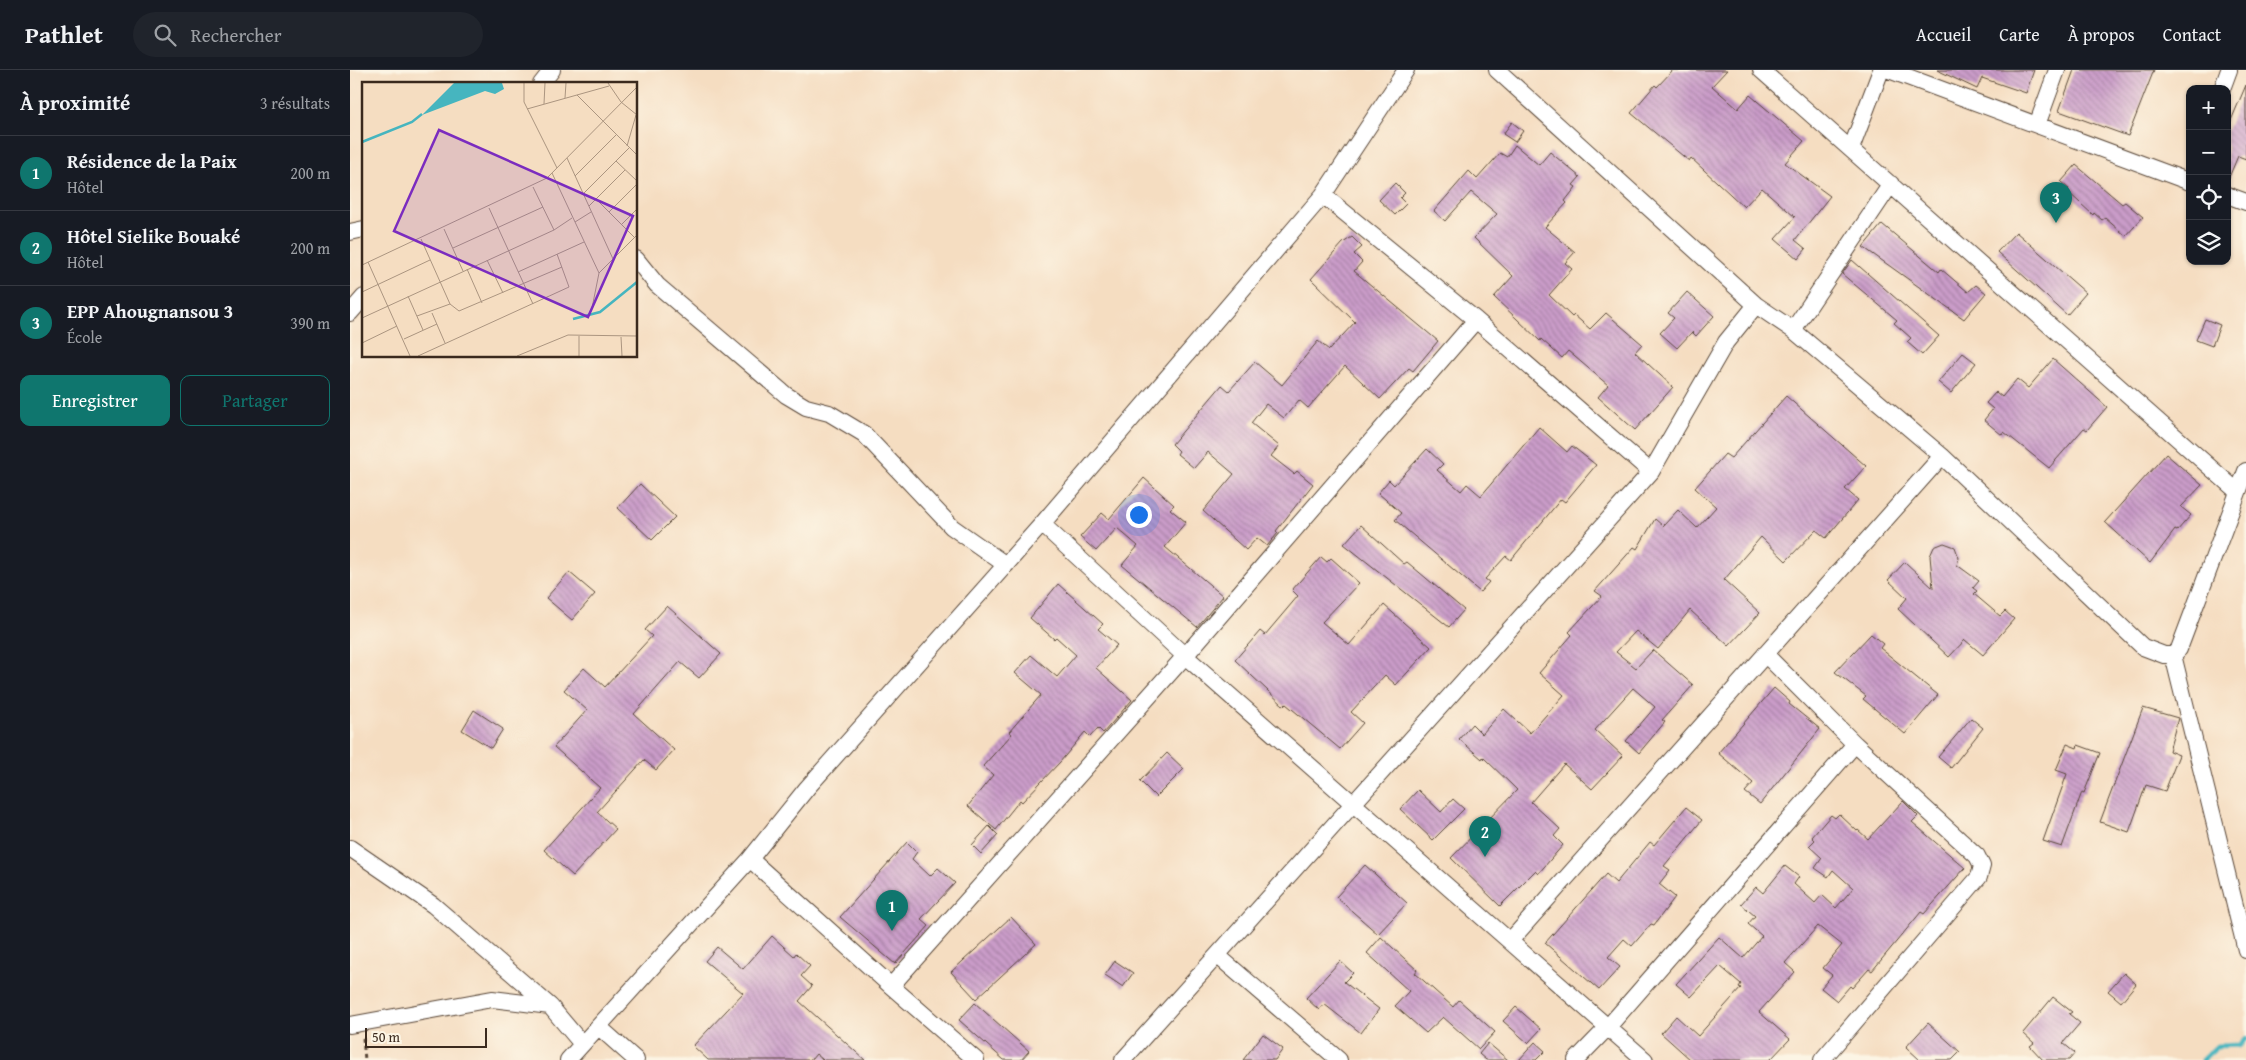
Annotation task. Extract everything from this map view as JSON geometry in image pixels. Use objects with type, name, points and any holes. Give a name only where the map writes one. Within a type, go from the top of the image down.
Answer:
[{"type":"street","points":[[543,82],[552,70]]},
{"type":"street","points":[[568,1060],[750,859],[807,788],[1042,524],[1323,195],[1406,70]]},
{"type":"street","points":[[1497,70],[1756,304],[1793,330],[1942,456],[2143,647],[2164,655],[2173,656]]},
{"type":"street","points":[[1851,149],[1881,70]]},
{"type":"street","points":[[1889,70],[2186,178]]},
{"type":"street","points":[[2037,125],[2057,70]]},
{"type":"street","points":[[2223,85],[2229,70]]},
{"type":"street","points":[[1763,71],[2238,492]]},
{"type":"street","points":[[1793,330],[1891,184]]},
{"type":"street","points":[[1323,195],[1476,320],[1651,472]]},
{"type":"street","points":[[2231,197],[2246,202]]},
{"type":"street","points":[[638,261],[657,285],[786,395],[806,407],[828,414],[864,434],[952,527],[1006,565]]},
{"type":"street","points":[[350,314],[362,300]]},
{"type":"street","points":[[1123,1060],[1651,472],[1726,342],[1756,304]]},
{"type":"street","points":[[891,986],[1185,656],[1476,320]]},
{"type":"street","points":[[1510,941],[1942,456]]},
{"type":"street","points":[[2173,656],[2179,649],[2246,471]]},
{"type":"street","points":[[1042,524],[1185,656],[1355,803],[1645,1060]]},
{"type":"street","points":[[1765,654],[1855,744],[1977,856],[1982,866],[1979,877],[1822,1060]]},
{"type":"street","points":[[2173,656],[2246,950]]},
{"type":"street","points":[[1576,1060],[1608,1027],[1855,744]]},
{"type":"street","points":[[350,848],[432,905],[550,1006],[582,1044]]},
{"type":"street","points":[[750,859],[976,1060]]},
{"type":"street","points":[[1218,956],[1339,1060]]},
{"type":"street","points":[[356,1024],[492,999],[550,1006]]},
{"type":"street","points":[[599,1027],[636,1060]]},
{"type":"path","points":[[356,1024],[365,1060]]},
{"type":"building","points":[[1673,70],[1727,70],[1712,86],[1738,109],[1750,95],[1804,141],[1785,163],[1830,196],[1795,240],[1806,249],[1798,259],[1775,239],[1795,217],[1762,188],[1744,207],[1691,158],[1689,161],[1631,113],[1655,85],[1657,87]]},
{"type":"building","points":[[1937,70],[2034,70],[2026,93],[1982,78],[1977,89]]},
{"type":"building","points":[[2074,70],[2154,70],[2128,136],[2059,111]]},
{"type":"building","points":[[2246,85],[2246,159],[2238,156],[2231,173],[2231,130],[2231,121]]},
{"type":"building","points":[[1512,122],[1523,131],[1515,142],[1503,134]]},
{"type":"building","points":[[1515,145],[1539,165],[1550,152],[1580,177],[1573,185],[1576,187],[1565,201],[1567,203],[1545,227],[1575,252],[1565,263],[1572,269],[1549,295],[1572,317],[1574,315],[1590,329],[1606,313],[1642,344],[1635,352],[1673,387],[1635,430],[1598,397],[1608,385],[1568,351],[1562,358],[1541,339],[1540,341],[1494,297],[1513,276],[1474,238],[1497,214],[1471,192],[1445,221],[1434,211],[1469,171],[1477,179],[1500,153],[1507,157]]},
{"type":"building","points":[[2076,165],[2122,204],[2125,202],[2143,217],[2126,236],[2105,218],[2102,220],[2094,213],[2093,215],[2067,191],[2069,189],[2061,182]]},
{"type":"building","points":[[1395,183],[1405,193],[1400,198],[1406,204],[1395,215],[1379,200]]},
{"type":"building","points":[[1882,224],[1939,272],[1941,269],[1968,292],[1976,285],[1986,293],[1964,319],[1863,247]]},
{"type":"building","points":[[2016,232],[2086,293],[2067,315],[1997,252]]},
{"type":"building","points":[[1352,237],[1362,247],[1354,254],[1362,262],[1354,271],[1438,341],[1413,371],[1409,368],[1380,399],[1345,366],[1308,408],[1299,400],[1284,418],[1266,404],[1251,423],[1279,446],[1271,456],[1294,474],[1297,471],[1313,484],[1276,531],[1278,533],[1267,546],[1257,538],[1246,550],[1203,511],[1234,474],[1208,452],[1194,468],[1177,454],[1179,451],[1172,444],[1222,385],[1229,391],[1255,362],[1282,385],[1318,341],[1329,350],[1355,322],[1311,279],[1343,243]]},
{"type":"building","points":[[1852,260],[1939,336],[1922,355],[1907,342],[1911,338],[1894,323],[1897,320],[1842,274]]},
{"type":"building","points":[[1687,292],[1714,316],[1696,336],[1692,332],[1677,348],[1660,333],[1674,318],[1668,313]]},
{"type":"building","points":[[2205,319],[2220,325],[2212,346],[2196,340]]},
{"type":"building","points":[[1963,353],[1976,363],[1951,393],[1938,382]]},
{"type":"building","points":[[2053,359],[2107,407],[2087,430],[2084,428],[2049,468],[2004,432],[2002,435],[1984,420],[1993,409],[1986,403],[1996,392],[2002,397],[2017,379],[2028,388]]},
{"type":"building","points":[[1786,396],[1866,466],[1845,489],[1858,500],[1826,538],[1816,530],[1786,561],[1761,537],[1724,580],[1760,613],[1729,646],[1690,610],[1658,649],[1636,631],[1616,652],[1636,668],[1653,650],[1693,685],[1662,720],[1665,722],[1639,753],[1626,741],[1655,707],[1633,688],[1595,730],[1623,756],[1592,789],[1564,764],[1531,802],[1560,829],[1554,836],[1563,845],[1538,874],[1535,871],[1500,906],[1451,858],[1517,790],[1483,757],[1482,759],[1459,739],[1472,724],[1482,734],[1504,709],[1530,733],[1564,695],[1539,673],[1572,635],[1569,632],[1602,596],[1595,591],[1634,547],[1637,549],[1655,519],[1663,526],[1678,510],[1697,528],[1716,507],[1695,488],[1725,454],[1731,458]]},
{"type":"building","points":[[1539,427],[1567,452],[1572,446],[1596,465],[1565,502],[1561,499],[1511,560],[1506,556],[1485,579],[1489,582],[1480,592],[1395,520],[1401,513],[1378,493],[1389,480],[1394,485],[1427,449],[1443,464],[1437,470],[1461,491],[1467,484],[1481,496]]},
{"type":"building","points":[[2166,454],[2202,485],[2181,507],[2191,515],[2177,531],[2175,530],[2150,563],[2105,522]]},
{"type":"building","points":[[1144,478],[1174,505],[1170,509],[1186,522],[1165,547],[1223,596],[1197,627],[1122,565],[1138,546],[1117,528],[1096,551],[1080,537],[1102,513],[1109,519]]},
{"type":"building","points":[[640,484],[675,517],[652,540],[618,508]]},
{"type":"building","points":[[1361,525],[1404,564],[1407,562],[1464,610],[1449,627],[1344,544]]},
{"type":"building","points":[[1944,543],[1955,547],[1959,558],[1957,565],[1979,581],[1973,588],[1977,591],[1974,594],[2000,616],[2005,611],[2014,619],[1983,655],[1965,640],[1949,657],[1898,609],[1907,598],[1888,580],[1905,562],[1933,588],[1930,556],[1934,547]]},
{"type":"building","points":[[1321,557],[1327,562],[1331,558],[1359,583],[1322,622],[1349,645],[1384,605],[1431,647],[1396,685],[1385,675],[1351,712],[1363,723],[1340,749],[1286,704],[1284,706],[1235,660],[1260,631],[1265,635],[1298,596],[1292,590]]},
{"type":"building","points":[[569,572],[595,594],[572,620],[546,598]]},
{"type":"building","points":[[1058,584],[1103,624],[1098,629],[1117,645],[1096,668],[1132,700],[1103,733],[1098,728],[1090,737],[1085,732],[1022,802],[1020,800],[996,830],[968,806],[993,775],[983,766],[1012,734],[1009,732],[1041,695],[1015,673],[1031,655],[1057,677],[1076,655],[1030,618]]},
{"type":"building","points":[[667,606],[721,654],[699,678],[680,662],[634,714],[674,750],[656,770],[644,760],[597,812],[616,829],[573,876],[544,850],[600,788],[554,747],[587,710],[564,690],[584,668],[605,687],[652,636],[645,630]]},
{"type":"building","points":[[1871,634],[1883,644],[1880,648],[1938,695],[1905,734],[1863,699],[1866,696],[1835,672]]},
{"type":"building","points":[[1774,688],[1790,702],[1789,704],[1820,729],[1760,804],[1745,792],[1753,783],[1718,753]]},
{"type":"building","points":[[2143,708],[2178,718],[2169,751],[2179,755],[2165,791],[2146,785],[2129,832],[2100,822]]},
{"type":"building","points":[[474,710],[503,729],[491,748],[462,730]]},
{"type":"building","points":[[1971,718],[1983,728],[1951,768],[1938,757]]},
{"type":"building","points":[[2067,744],[2077,748],[2078,745],[2100,753],[2084,793],[2082,792],[2062,847],[2043,841],[2067,774],[2056,770]]},
{"type":"building","points":[[1167,753],[1184,769],[1156,797],[1140,781]]},
{"type":"building","points":[[1418,790],[1441,812],[1453,799],[1464,809],[1433,840],[1400,809]]},
{"type":"building","points":[[1903,801],[1918,816],[1912,822],[1965,868],[1924,914],[1921,912],[1872,971],[1869,969],[1837,1001],[1821,988],[1832,975],[1823,968],[1842,945],[1818,926],[1785,963],[1795,972],[1759,1012],[1790,1039],[1770,1060],[1691,1060],[1661,1033],[1676,1016],[1698,1036],[1741,988],[1739,987],[1741,984],[1720,966],[1691,997],[1676,984],[1719,937],[1743,958],[1762,936],[1748,924],[1755,916],[1741,904],[1756,887],[1763,893],[1785,866],[1799,877],[1794,884],[1815,903],[1822,895],[1836,908],[1853,888],[1833,870],[1828,877],[1815,868],[1822,858],[1809,846],[1815,840],[1812,837],[1831,815],[1835,818],[1839,814],[1868,839]]},
{"type":"building","points":[[1686,807],[1702,820],[1664,866],[1670,870],[1659,884],[1675,897],[1654,925],[1651,924],[1632,946],[1624,939],[1608,957],[1620,967],[1599,990],[1545,943],[1606,874],[1616,883],[1650,842],[1654,845]]},
{"type":"building","points":[[989,826],[998,835],[981,854],[972,845]]},
{"type":"building","points":[[907,842],[917,852],[912,859],[930,876],[938,868],[955,883],[921,919],[929,926],[895,964],[840,917]]},
{"type":"building","points":[[1365,865],[1407,903],[1378,934],[1336,897]]},
{"type":"building","points":[[1011,917],[1036,944],[976,999],[951,972]]},
{"type":"building","points":[[772,936],[794,956],[796,953],[810,966],[801,976],[812,986],[799,1001],[865,1060],[823,1060],[816,1054],[811,1060],[708,1060],[693,1046],[743,993],[705,961],[717,947],[743,969]]},
{"type":"building","points":[[1381,937],[1417,970],[1415,973],[1453,1007],[1459,1000],[1495,1032],[1479,1049],[1443,1017],[1426,1033],[1395,1006],[1409,991],[1367,953]]},
{"type":"building","points":[[1115,961],[1133,973],[1123,987],[1105,975]]},
{"type":"building","points":[[1340,961],[1353,973],[1344,982],[1379,1009],[1361,1033],[1324,1004],[1319,1010],[1306,998]]},
{"type":"building","points":[[2124,973],[2136,984],[2121,1002],[2108,991]]},
{"type":"building","points":[[2053,997],[2072,1012],[2069,1014],[2080,1023],[2063,1043],[2075,1053],[2069,1060],[2043,1060],[2030,1046],[2034,1043],[2023,1033]]},
{"type":"building","points":[[975,1003],[1029,1051],[1021,1060],[1004,1060],[959,1020]]},
{"type":"building","points":[[1516,1007],[1541,1029],[1528,1043],[1503,1021]]},
{"type":"building","points":[[1928,1023],[1960,1052],[1952,1060],[1920,1060],[1906,1047]]},
{"type":"building","points":[[1263,1034],[1283,1049],[1275,1060],[1243,1060]]},
{"type":"building","points":[[1535,1042],[1545,1051],[1536,1060],[1519,1060]]},
{"type":"building","points":[[1488,1043],[1508,1060],[1486,1060],[1479,1054]]},
{"type":"waterway","points":[[2202,1060],[2217,1046],[2239,1045],[2246,1039]]},
{"type":"place","name":"EPP Ahougnansou 3","points":[[2056,223]]},
{"type":"place","name":"Hôtel Sielike Bouaké","points":[[1485,857]]},
{"type":"place","name":"Résidence de la Paix","points":[[892,931]]}]
